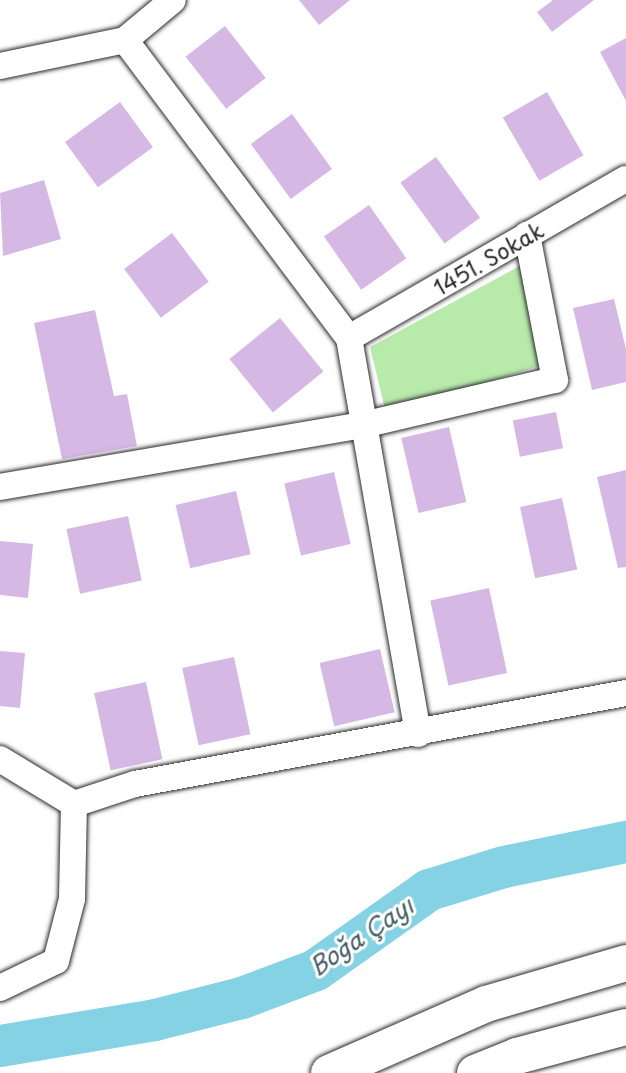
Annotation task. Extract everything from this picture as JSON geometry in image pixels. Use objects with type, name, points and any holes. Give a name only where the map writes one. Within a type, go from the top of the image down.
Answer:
[{"type":"highway","points":[[343,1066],[486,1004],[626,963]]},
{"type":"highway","points":[[475,1073],[517,1056],[626,1027]]},
{"type":"street","points":[[0,66],[125,40],[173,0]]},
{"type":"street","points":[[125,40],[349,338],[367,424],[418,734]]},
{"type":"street","name":"1451. Sokak","points":[[349,338],[626,179]]},
{"type":"street","points":[[0,487],[367,424],[555,380],[527,235]]},
{"type":"street","points":[[0,759],[74,804],[135,784],[418,734],[626,693]]},
{"type":"street","points":[[0,988],[56,961],[72,899],[74,804]]},
{"type":"green space","points":[[525,263],[539,366],[386,413],[370,347]]},
{"type":"building","points":[[299,0],[350,0],[319,25]]},
{"type":"building","points":[[553,0],[594,0],[552,32],[537,12]]},
{"type":"building","points":[[225,26],[266,78],[226,109],[186,57]]},
{"type":"building","points":[[626,38],[626,101],[600,52]]},
{"type":"building","points":[[547,92],[584,155],[539,181],[503,118]]},
{"type":"building","points":[[120,102],[153,147],[98,187],[65,142]]},
{"type":"building","points":[[292,114],[332,169],[291,199],[251,144]]},
{"type":"building","points":[[436,157],[480,218],[444,244],[400,183]]},
{"type":"building","points":[[44,180],[61,239],[3,256],[0,193]]},
{"type":"building","points":[[369,205],[406,258],[361,290],[324,237]]},
{"type":"building","points":[[172,233],[209,282],[161,318],[124,269]]},
{"type":"building","points":[[614,299],[626,349],[626,382],[592,390],[573,308]]},
{"type":"building","points":[[95,310],[114,396],[127,394],[137,446],[62,459],[34,323]]},
{"type":"building","points":[[280,318],[323,372],[273,413],[229,359]]},
{"type":"building","points":[[556,412],[563,448],[520,457],[513,420]]},
{"type":"building","points":[[449,427],[466,502],[419,513],[401,438]]},
{"type":"building","points":[[626,470],[626,567],[618,568],[597,477]]},
{"type":"building","points":[[334,472],[351,544],[301,556],[284,483]]},
{"type":"building","points":[[236,491],[251,554],[190,568],[176,505]]},
{"type":"building","points":[[562,498],[577,569],[535,578],[520,507]]},
{"type":"building","points":[[128,516],[142,581],[80,594],[66,529]]},
{"type":"building","points":[[0,541],[33,544],[28,598],[0,595]]},
{"type":"building","points":[[489,588],[507,673],[448,686],[430,600]]},
{"type":"building","points":[[380,649],[395,712],[334,726],[320,663]]},
{"type":"building","points":[[0,651],[25,653],[20,708],[0,706]]},
{"type":"building","points":[[234,657],[250,734],[199,745],[182,668]]},
{"type":"building","points":[[146,682],[162,759],[111,770],[94,693]]},
{"type":"waterway","name":"Boğa Çayı","points":[[0,1046],[155,1020],[242,998],[316,970],[429,890],[504,867],[626,842]]}]
